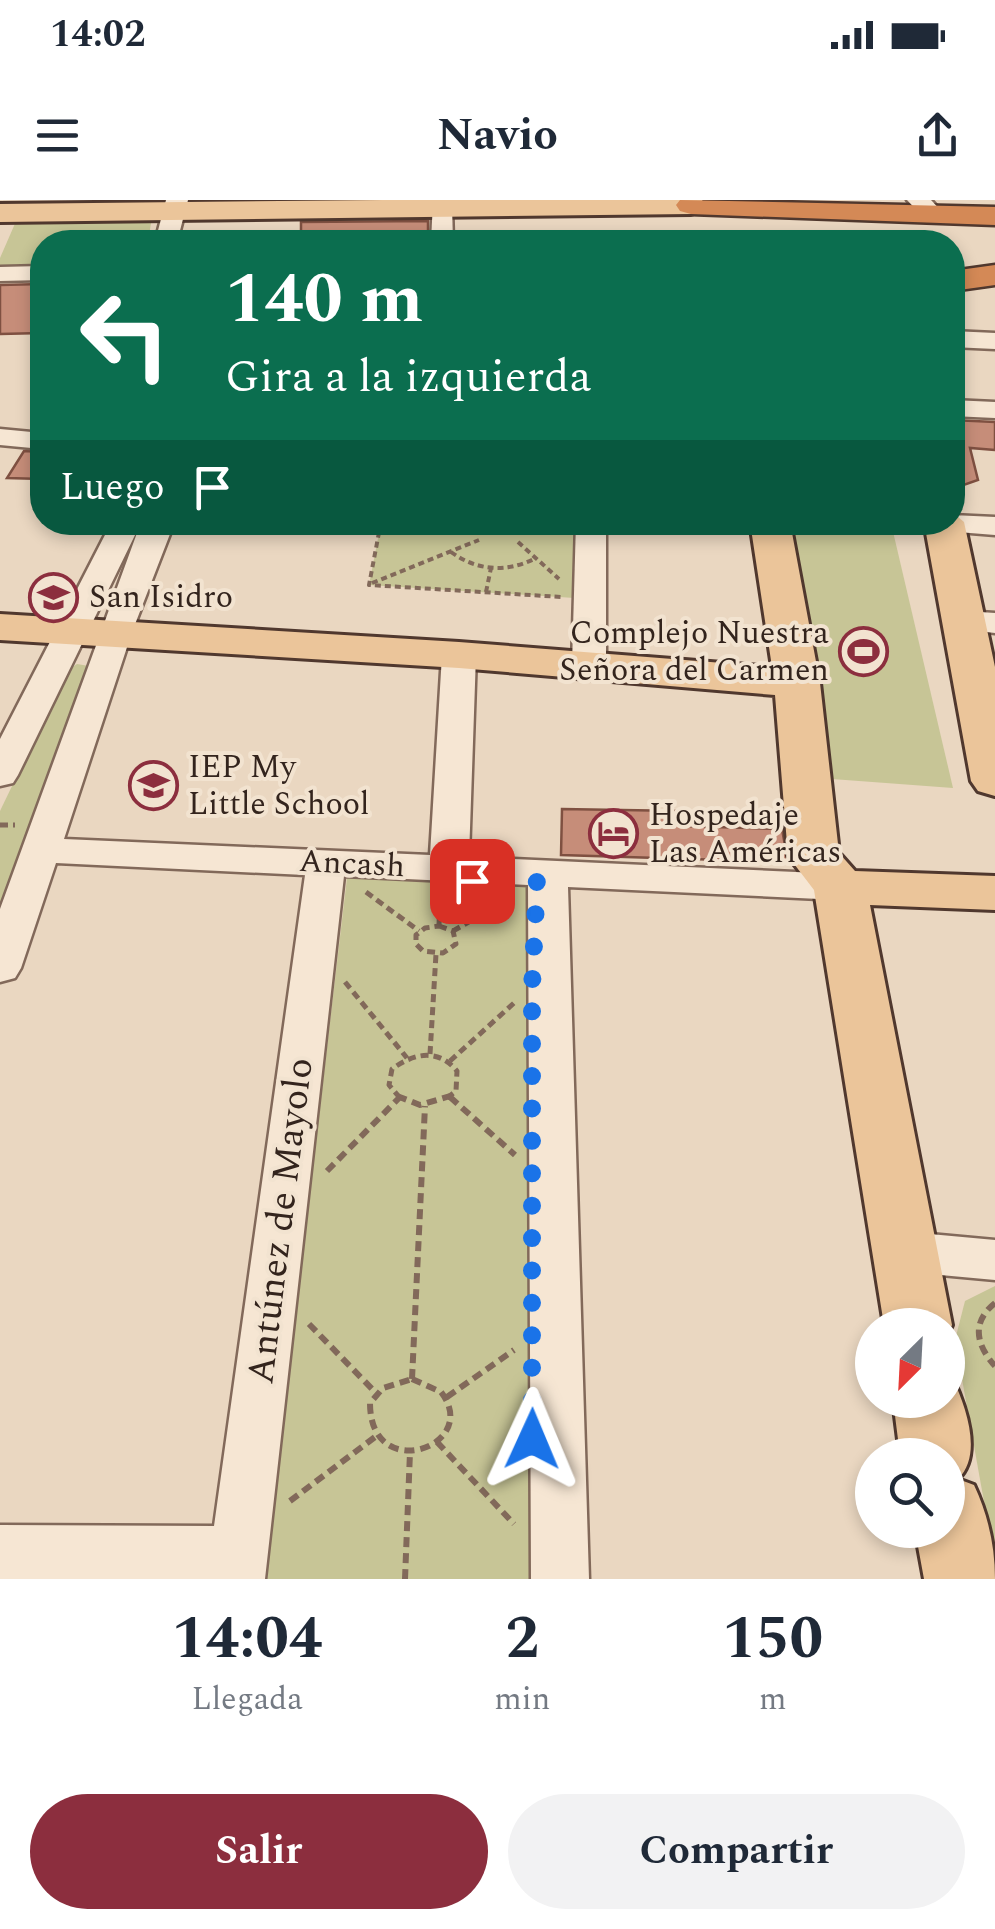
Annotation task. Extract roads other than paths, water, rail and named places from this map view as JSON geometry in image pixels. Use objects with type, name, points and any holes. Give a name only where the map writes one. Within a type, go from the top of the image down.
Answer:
[{"type":"highway","points":[[700,230],[690,203],[926,207],[995,216]]},
{"type":"highway","points":[[793,206],[805,230]]},
{"type":"highway","points":[[965,273],[990,257]]},
{"type":"main road","points":[[0,213],[175,206],[690,203]]},
{"type":"main road","points":[[772,535],[798,683],[814,856],[840,886],[916,1308]]},
{"type":"main road","points":[[948,535],[980,622],[995,781]]},
{"type":"main road","points":[[0,627],[589,665],[798,683]]},
{"type":"main road","points":[[840,886],[995,893]]},
{"type":"main road","points":[[956,1548],[962,1579]]},
{"type":"street","points":[[0,213],[6,200]]},
{"type":"street","points":[[441,206],[442,230]]},
{"type":"street","points":[[0,274],[30,274]]},
{"type":"street","points":[[965,339],[995,341]]},
{"type":"street","points":[[965,409],[995,410]]},
{"type":"street","points":[[0,437],[30,440]]},
{"type":"street","points":[[965,524],[995,526]]},
{"type":"street","points":[[3,764],[120,535]]},
{"type":"street","points":[[0,968],[115,632],[155,535]]},
{"type":"street","points":[[589,665],[591,535]]},
{"type":"street","points":[[444,874],[459,656]]},
{"type":"street","name":"Ancash","points":[[43,850],[344,876],[444,874],[534,882],[840,886]]},
{"type":"street","name":"Antúnez de Mayolo","points":[[237,1566],[344,876]]},
{"type":"street","points":[[534,882],[560,1579]]},
{"type":"street","points":[[908,1252],[995,1260]]},
{"type":"street","points":[[0,1552],[237,1566]]},
{"type":"place","name":"San Isidro","points":[[54,597]]},
{"type":"place","name":"Complejo Nuestra Señora del Carmen","points":[[864,651]]},
{"type":"place","name":"IEP My Little School","points":[[153,785]]},
{"type":"place","name":"Hospedaje Las Américas","points":[[614,833]]}]
